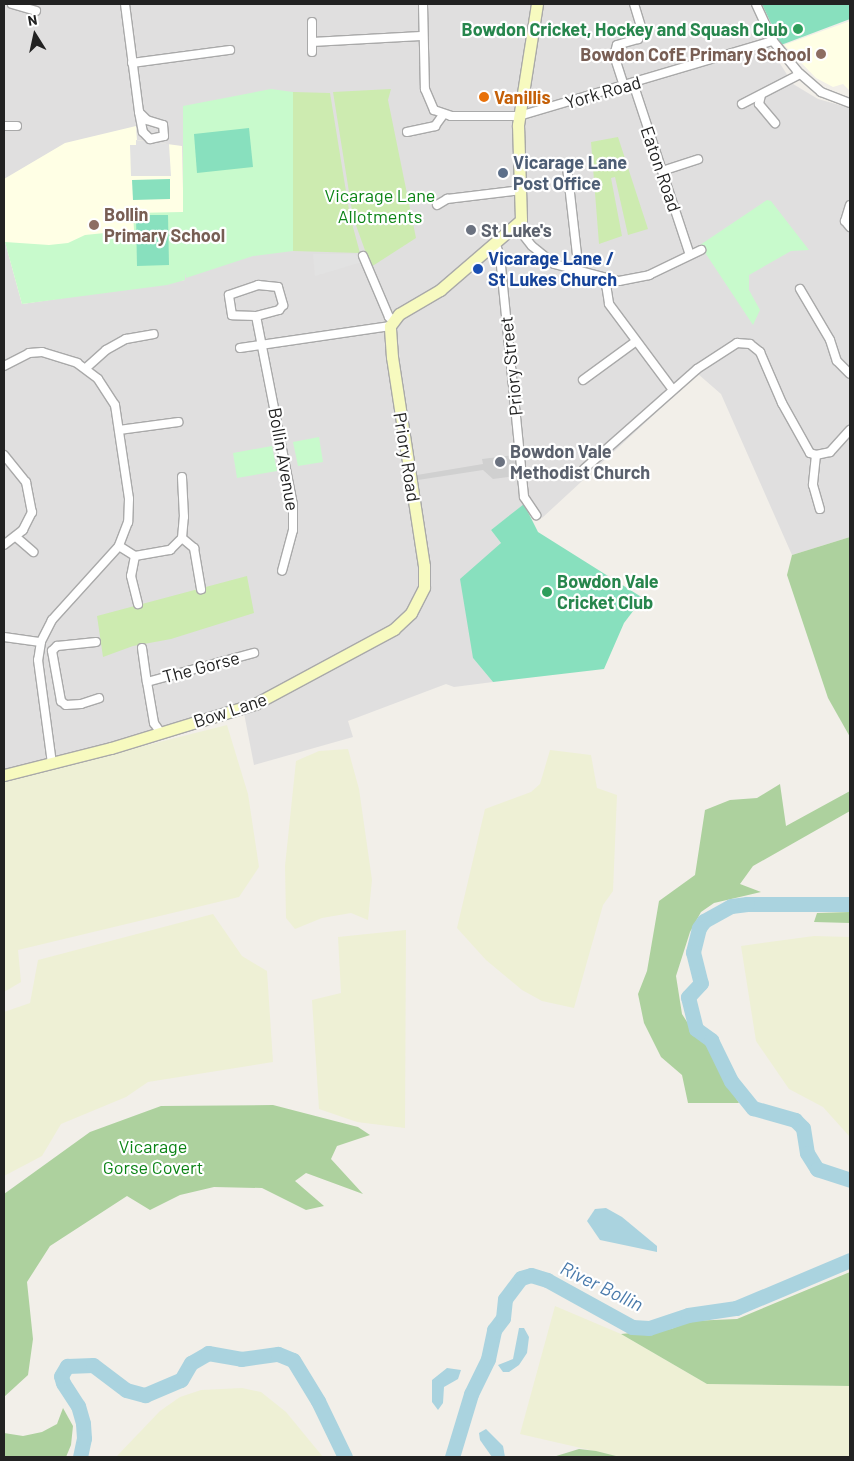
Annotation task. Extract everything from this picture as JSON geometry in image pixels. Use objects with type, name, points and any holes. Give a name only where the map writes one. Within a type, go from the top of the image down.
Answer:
[{"type":"street","points":[[12,4],[36,11]]},
{"type":"street","points":[[125,4],[139,112]]},
{"type":"street","points":[[407,132],[435,126],[444,115],[434,110],[427,98],[422,69],[422,4]]},
{"type":"street","points":[[240,348],[262,346],[392,323],[416,302],[440,290],[517,227],[523,212],[519,116],[537,4]]},
{"type":"street","points":[[624,86],[614,56],[617,45],[638,39],[642,30],[634,4]]},
{"type":"street","points":[[756,4],[773,41],[800,74],[821,92],[850,103]]},
{"type":"street","points":[[312,22],[312,52]]},
{"type":"street","points":[[312,42],[422,36]]},
{"type":"street","name":"York Road","points":[[444,115],[519,116],[773,41]]},
{"type":"street","points":[[132,63],[230,50]]},
{"type":"street","points":[[742,104],[800,74]]},
{"type":"street","name":"Eaton Road","points":[[633,83],[690,255]]},
{"type":"street","points":[[762,95],[759,104],[775,123]]},
{"type":"street","points":[[4,126],[17,126]]},
{"type":"street","points":[[662,171],[698,159]]},
{"type":"street","points":[[567,167],[579,272]]},
{"type":"street","points":[[436,205],[447,199],[521,190]]},
{"type":"street","points":[[850,205],[845,221],[850,227]]},
{"type":"street","points":[[517,227],[532,246],[554,264],[605,278],[633,280],[701,250]]},
{"type":"street","name":"Priory Street","points":[[496,245],[500,256],[524,497],[536,515]]},
{"type":"street","points":[[363,256],[392,323]]},
{"type":"street","points":[[605,278],[609,304],[635,342],[673,390]]},
{"type":"street","points":[[258,285],[278,287],[283,305],[280,310],[256,316],[232,315],[229,295],[258,285]]},
{"type":"street","points":[[800,289],[830,340],[837,361],[850,374]]},
{"type":"street","name":"Bollin Avenue","points":[[256,316],[294,517],[290,550],[282,571]]},
{"type":"street","name":"Priory Road","points":[[392,323],[392,357],[424,566],[424,587]]},
{"type":"street","points":[[86,368],[106,350],[126,339],[154,334]]},
{"type":"street","points":[[583,380],[635,342]]},
{"type":"street","points":[[584,469],[673,390],[737,343],[754,346],[803,444],[816,456]]},
{"type":"street","points":[[4,366],[28,354],[42,352],[56,354],[86,368],[111,398],[119,430],[129,510],[119,546],[52,620],[41,642],[38,660],[52,763]]},
{"type":"street","points":[[119,430],[178,422]]},
{"type":"street","points":[[816,456],[830,452],[850,430]]},
{"type":"street","points":[[4,455],[26,482],[32,512],[23,530],[4,545]]},
{"type":"street","points":[[816,456],[813,485],[820,509]]},
{"type":"street","points":[[119,546],[135,556],[170,550],[182,538],[184,517],[182,477]]},
{"type":"street","points":[[16,537],[33,552]]},
{"type":"street","points":[[182,538],[194,548],[201,589]]},
{"type":"street","points":[[135,556],[131,576],[138,604]]},
{"type":"street","name":"Bow Lane","points":[[4,775],[52,763],[255,704],[320,672],[394,630],[411,613],[424,587]]},
{"type":"street","points":[[4,637],[41,642]]},
{"type":"street","points":[[96,642],[53,648],[56,683],[61,701],[66,705],[94,702],[99,698]]},
{"type":"street","name":"The Gorse","points":[[142,648],[154,724],[161,732]]},
{"type":"street","name":"The Gorse","points":[[147,682],[254,653]]},
{"type":"street","points":[[41,686],[56,683]]},
{"type":"shaded area","points":[[4,4],[751,4],[767,43],[793,84],[818,99],[850,108],[850,537],[792,555],[721,394],[698,374],[542,518],[530,500],[491,530],[501,543],[473,658],[493,682],[454,687],[446,684],[348,721],[353,737],[254,765],[243,708],[4,773]]},
{"type":"shaded area","name":"Bowdon CofE Primary School","points":[[850,21],[850,91],[843,84],[833,87],[816,78],[784,45]]},
{"type":"shaded area","name":"Bollin Primary School","points":[[136,126],[137,140],[182,146],[185,280],[22,304],[4,238],[4,179],[65,143]]},
{"type":"shaded area","points":[[136,140],[169,144],[171,176],[131,176],[130,145],[136,145]]},
{"type":"shaded area","points":[[313,254],[355,254],[362,262],[315,276]]},
{"type":"shaded area","points":[[514,455],[516,476],[493,479],[483,470],[418,480],[417,475],[483,464],[482,459]]},
{"type":"shaded area","points":[[227,725],[248,794],[259,867],[239,897],[18,950],[21,982],[4,992],[4,781]]},
{"type":"shaded area","points":[[348,749],[359,789],[372,880],[368,920],[351,913],[322,918],[295,929],[286,918],[285,866],[296,761],[319,751]]},
{"type":"shaded area","points":[[550,750],[591,755],[597,788],[617,795],[613,891],[603,905],[574,1008],[542,1001],[522,990],[486,960],[457,928],[485,809],[531,792],[540,784]]},
{"type":"shaded area","points":[[213,914],[242,956],[267,971],[273,1062],[148,1082],[126,1097],[61,1124],[42,1156],[4,1176],[4,1012],[30,1003],[38,960]]},
{"type":"shaded area","points":[[406,930],[405,1128],[357,1122],[319,1109],[312,1000],[341,993],[338,937]]},
{"type":"shaded area","points":[[814,936],[850,937],[850,1137],[823,1107],[789,1089],[756,1041],[741,946]]},
{"type":"shaded area","points":[[555,1306],[621,1334],[707,1384],[850,1386],[850,1457],[620,1457],[520,1434]]},
{"type":"shaded area","points":[[242,1388],[261,1392],[286,1412],[323,1457],[116,1457],[160,1411],[180,1397],[201,1390]]},
{"type":"green space","name":"Bowdon Cricket, Hockey and Squash Club","points":[[762,4],[850,4],[850,19],[781,45]]},
{"type":"green space","points":[[271,89],[293,92],[293,251],[253,256],[186,278],[185,273],[185,280],[167,285],[22,304],[5,242],[49,245],[68,243],[85,235],[134,230],[133,213],[183,212],[183,106]]},
{"type":"green space","name":"Vicarage Lane Allotments","points":[[391,89],[388,100],[416,238],[371,267],[353,217],[333,92]]},
{"type":"green space","name":"Vicarage Lane Allotments","points":[[293,92],[330,93],[350,216],[360,253],[293,251]]},
{"type":"green space","points":[[249,128],[253,167],[197,173],[194,134]]},
{"type":"green space","points":[[618,137],[648,229],[628,235],[615,177],[611,178],[622,236],[599,244],[591,142]]},
{"type":"green space","points":[[170,179],[170,199],[133,200],[132,180]]},
{"type":"green space","points":[[767,200],[771,201],[809,250],[791,251],[749,275],[749,290],[760,310],[753,325],[700,245]]},
{"type":"green space","points":[[136,215],[168,215],[169,265],[137,266]]},
{"type":"green space","points":[[319,437],[323,462],[298,466],[293,442]]},
{"type":"green space","points":[[272,446],[277,471],[237,478],[233,453]]},
{"type":"green space","name":"Bowdon Vale Cricket Club","points":[[524,504],[538,532],[643,598],[624,623],[604,669],[493,682],[473,658],[460,579],[501,543],[491,530]]},
{"type":"green space","points":[[850,537],[850,737],[828,698],[787,575],[792,555]]},
{"type":"green space","points":[[247,576],[254,613],[171,639],[133,646],[103,657],[97,616]]},
{"type":"green space","points":[[780,784],[786,826],[850,791],[850,811],[753,866],[740,884],[761,892],[714,903],[701,912],[690,932],[676,976],[682,1014],[694,1033],[709,1043],[716,1065],[739,1103],[688,1103],[682,1075],[661,1057],[644,1023],[638,994],[647,971],[659,901],[695,875],[705,810],[730,800],[757,798]]},
{"type":"green space","points":[[850,912],[850,923],[814,922],[817,913]]},
{"type":"green space","name":"Vicarage Gorse Covert","points":[[273,1105],[358,1127],[370,1135],[337,1146],[331,1159],[363,1194],[306,1173],[295,1181],[324,1206],[306,1210],[262,1188],[214,1187],[180,1195],[150,1210],[127,1196],[50,1246],[27,1282],[33,1339],[28,1375],[4,1397],[4,1194],[90,1132],[161,1106]]},
{"type":"green space","points":[[850,1272],[850,1386],[707,1384],[621,1334],[671,1329],[691,1321],[737,1319]]},
{"type":"green space","points":[[63,1408],[73,1426],[71,1445],[66,1457],[4,1457],[4,1433],[23,1436],[42,1432],[57,1424]]},
{"type":"green space","points":[[579,1449],[596,1451],[620,1457],[553,1457]]},
{"type":"water","points":[[606,1208],[622,1217],[657,1246],[657,1252],[600,1240],[587,1221],[595,1209]]},
{"type":"water","points":[[519,1328],[524,1328],[529,1337],[527,1353],[519,1365],[509,1372],[503,1372],[498,1365],[513,1359]]},
{"type":"water","points":[[447,1368],[461,1370],[458,1379],[444,1387],[443,1403],[438,1410],[432,1402],[432,1380]]},
{"type":"water","points":[[486,1429],[503,1446],[505,1457],[492,1457],[480,1440],[479,1433]]},
{"type":"waterway","name":"River Bollin","points":[[850,904],[747,904],[731,906],[704,921],[699,928],[693,952],[701,983],[688,997],[696,1029],[711,1040],[731,1081],[753,1108],[795,1120],[803,1128],[807,1153],[817,1169],[850,1180]]},
{"type":"waterway","name":"River Bollin","points":[[452,1457],[471,1394],[488,1359],[494,1330],[503,1318],[505,1299],[521,1278],[531,1275],[547,1280],[632,1327],[649,1328],[688,1315],[736,1308],[850,1260]]},
{"type":"waterway","name":"River Bollin","points":[[80,1457],[84,1438],[83,1423],[78,1406],[63,1383],[61,1376],[67,1366],[93,1365],[126,1390],[145,1395],[181,1380],[191,1363],[208,1353],[241,1359],[278,1354],[293,1360],[318,1401],[345,1457]]},
{"type":"place","name":"Bowdon Cricket, Hockey and Squash Club","points":[[798,29]]},
{"type":"place","name":"Bowdon CofE Primary School","points":[[821,54]]},
{"type":"place","name":"Vanillis","points":[[484,97]]},
{"type":"place","name":"Vicarage Lane Post Office","points":[[503,173]]},
{"type":"place","name":"Bollin Primary School","points":[[94,225]]},
{"type":"place","name":"St Luke's","points":[[471,230]]},
{"type":"place","name":"Vicarage Lane / St Lukes Church","points":[[478,269]]},
{"type":"place","name":"Bowdon Vale Methodist Church","points":[[500,462]]},
{"type":"place","name":"Bowdon Vale Cricket Club","points":[[547,592]]}]
